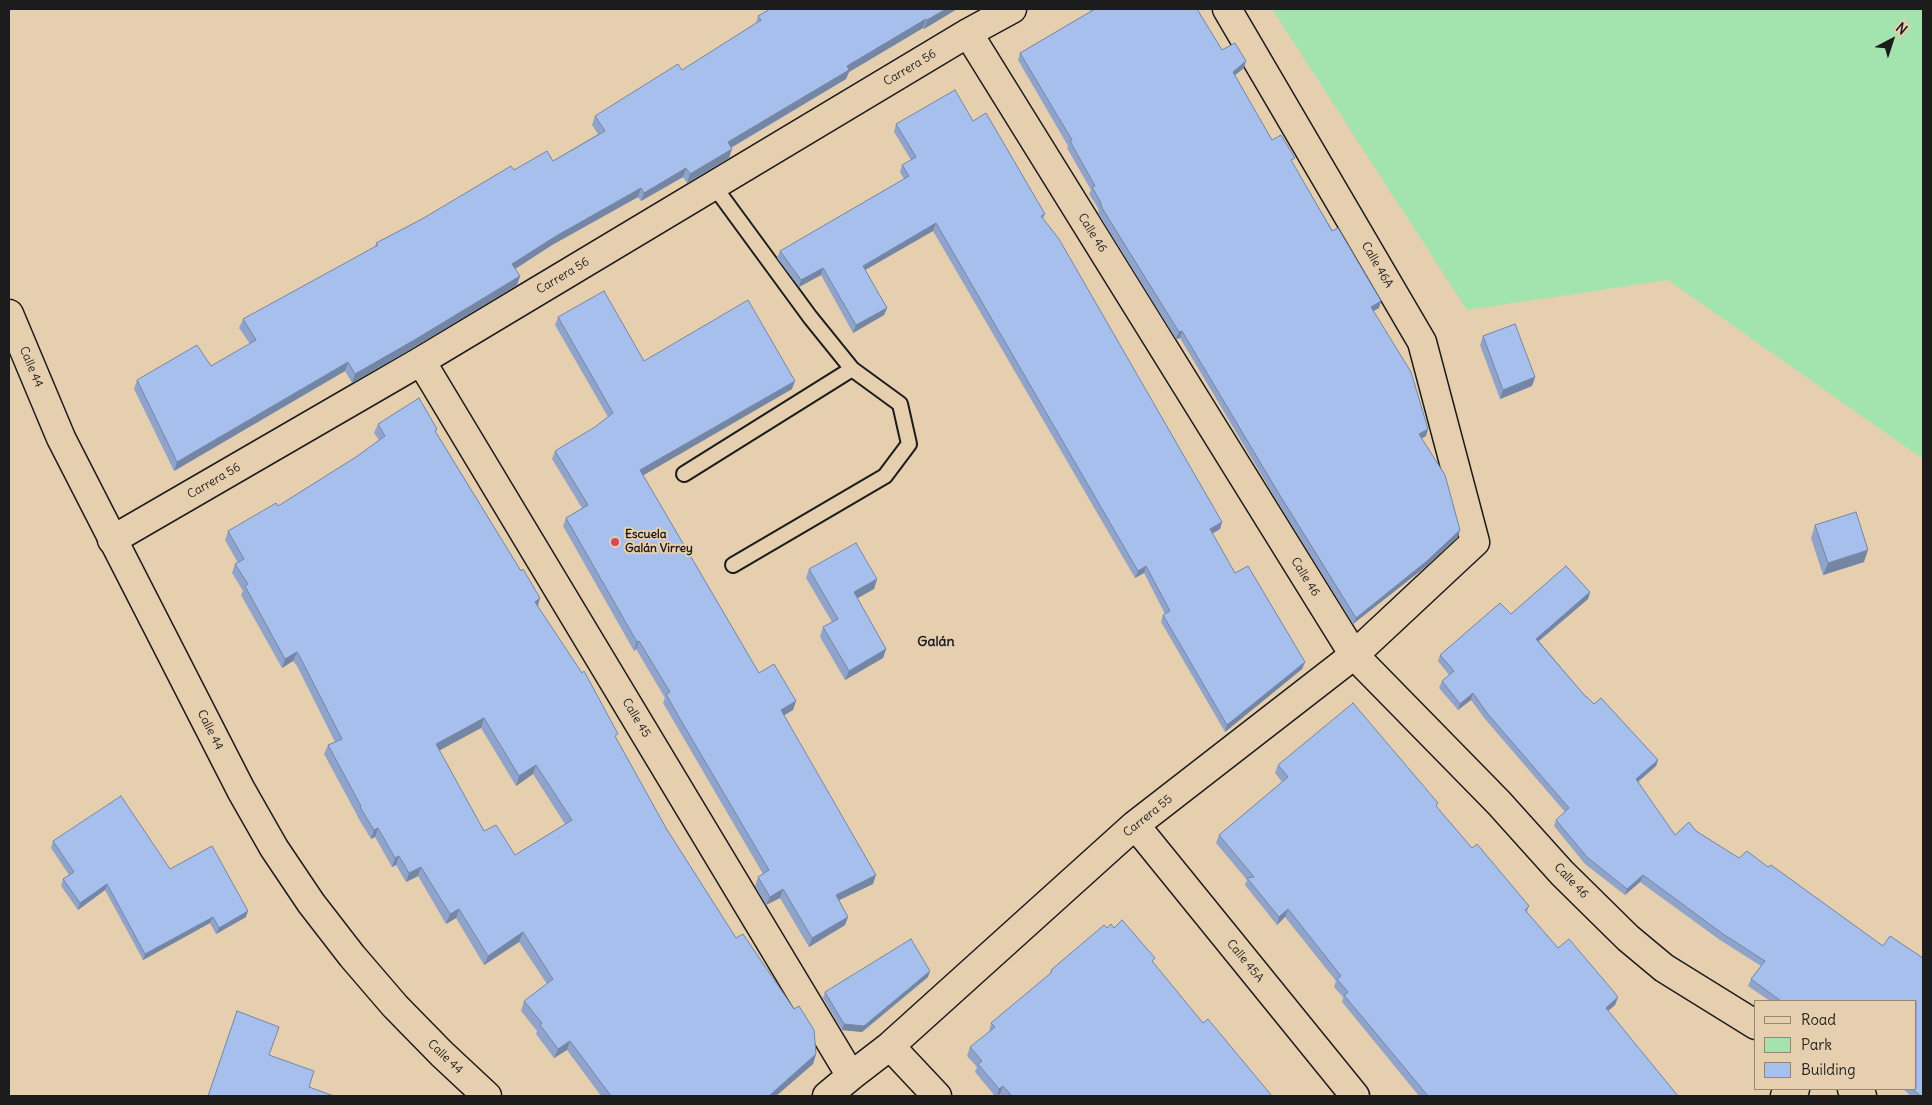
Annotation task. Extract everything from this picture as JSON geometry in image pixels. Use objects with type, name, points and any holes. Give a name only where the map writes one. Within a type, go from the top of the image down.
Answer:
[{"type":"street","name":"Carrera 56","points":[[112,540],[421,361],[968,33],[1012,9]]},
{"type":"street","name":"Calle 46A","points":[[1228,9],[1422,342],[1475,542]]},
{"type":"street","name":"Calle 46","points":[[968,33],[1354,655],[1499,803],[1562,873],[1628,938],[1664,968],[1754,1024]]},
{"type":"street","name":"Calle 44","points":[[9,314],[61,438],[240,790],[274,848],[311,903],[352,956],[402,1013],[487,1096]]},
{"type":"street","name":"Calle 45","points":[[421,361],[851,1076]]},
{"type":"street","name":"Carrera 55","points":[[827,1096],[890,1046],[1135,825],[1354,655],[1475,542]]},
{"type":"street","name":"Calle 45A","points":[[1135,825],[1356,1096]]},
{"type":"street","points":[[890,1046],[937,1096]]},
{"type":"lane","points":[[714,186],[810,318],[852,369],[900,404],[909,444],[885,476],[733,565]]},
{"type":"lane","points":[[684,474],[852,369]]},
{"type":"green space","points":[[1272,9],[1923,9],[1923,459],[1668,280],[1467,310]]},
{"type":"building","points":[[770,9],[946,9],[847,66],[849,70],[728,142],[732,149],[690,174],[686,168],[644,193],[641,188],[556,236],[512,264],[520,276],[416,339],[355,374],[348,362],[177,462],[137,380],[197,345],[211,366],[256,340],[243,319],[378,245],[376,243],[422,219],[511,166],[514,170],[547,151],[553,161],[605,131],[595,116],[678,64],[682,70],[761,20],[758,16]]},
{"type":"building","points":[[1095,9],[1197,9],[1222,50],[1235,43],[1246,61],[1233,72],[1272,140],[1281,135],[1295,158],[1291,160],[1332,231],[1338,228],[1381,301],[1371,307],[1411,372],[1428,429],[1419,434],[1445,475],[1460,530],[1427,561],[1356,618],[1276,489],[1182,331],[1179,332],[1102,208],[1092,187],[1095,186],[1070,141],[1072,140],[1020,53]]},
{"type":"building","points":[[955,90],[973,121],[986,113],[1045,214],[1041,216],[1059,239],[1222,522],[1210,529],[1235,573],[1248,566],[1305,662],[1227,725],[1163,615],[1170,611],[1146,566],[1138,571],[936,223],[863,266],[887,308],[856,325],[823,268],[801,280],[780,251],[909,176],[902,165],[916,157],[896,124]]},
{"type":"building","points":[[604,291],[644,361],[748,300],[795,381],[640,470],[759,673],[774,664],[796,701],[781,710],[876,875],[836,895],[848,917],[812,938],[783,889],[770,897],[758,877],[769,870],[676,712],[666,694],[670,692],[639,641],[637,642],[566,518],[588,505],[555,451],[595,427],[613,413],[558,317]]},
{"type":"building","points":[[1515,324],[1535,377],[1503,390],[1483,336]]},
{"type":"building","points":[[419,398],[437,429],[435,431],[521,571],[523,569],[540,598],[535,602],[582,673],[584,671],[618,734],[615,736],[666,828],[736,938],[743,934],[794,1009],[799,1006],[814,1030],[816,1054],[769,1096],[611,1096],[570,1041],[558,1049],[540,1025],[542,1023],[524,1001],[553,979],[523,932],[488,956],[459,909],[450,914],[421,867],[409,873],[399,856],[395,858],[378,828],[374,830],[360,807],[328,745],[342,739],[297,652],[285,659],[245,586],[248,584],[235,564],[244,559],[228,531],[276,503],[278,506],[356,457],[385,436],[378,424]],"holes":[[[484,718],[519,776],[536,765],[572,820],[515,855],[496,825],[484,831],[436,744]]]},
{"type":"building","points":[[1856,512],[1868,550],[1828,563],[1815,525]]},
{"type":"building","points":[[856,543],[877,579],[854,592],[886,649],[849,671],[823,627],[838,619],[809,569]]},
{"type":"building","points":[[1566,566],[1590,592],[1536,639],[1586,697],[1594,704],[1601,698],[1658,760],[1636,779],[1675,835],[1689,822],[1696,831],[1739,858],[1747,851],[1768,867],[1771,865],[1883,946],[1890,936],[1923,958],[1923,1096],[1913,1090],[1917,1090],[1917,1000],[1780,1000],[1751,979],[1765,961],[1723,934],[1643,875],[1627,889],[1587,857],[1556,820],[1569,808],[1487,713],[1473,693],[1460,704],[1442,681],[1454,671],[1440,655],[1500,603],[1511,614]]},
{"type":"building","points":[[1353,703],[1438,803],[1436,806],[1472,848],[1477,844],[1529,906],[1525,910],[1558,948],[1569,939],[1609,986],[1618,997],[1606,1008],[1678,1096],[1428,1096],[1344,995],[1348,992],[1337,979],[1341,976],[1288,909],[1279,917],[1247,878],[1254,877],[1219,835],[1288,777],[1278,765]]},
{"type":"building","points":[[121,796],[170,869],[212,846],[248,911],[219,928],[213,917],[145,954],[107,884],[80,903],[63,879],[74,872],[53,841]]},
{"type":"building","points":[[1122,920],[1155,958],[1152,961],[1203,1023],[1208,1019],[1272,1096],[1012,1096],[1003,1086],[999,1089],[978,1064],[982,1061],[970,1047],[995,1027],[991,1023],[1104,925],[1107,928],[1111,924],[1114,928]]},
{"type":"building","points":[[911,939],[930,971],[864,1026],[844,1024],[825,992]]},
{"type":"building","points":[[237,1011],[279,1027],[269,1055],[314,1071],[309,1087],[334,1096],[208,1096]]},
{"type":"place","name":"Escuela Galán Virrey","points":[[615,542]]},
{"type":"district","name":"Galán","points":[[936,642]]}]
